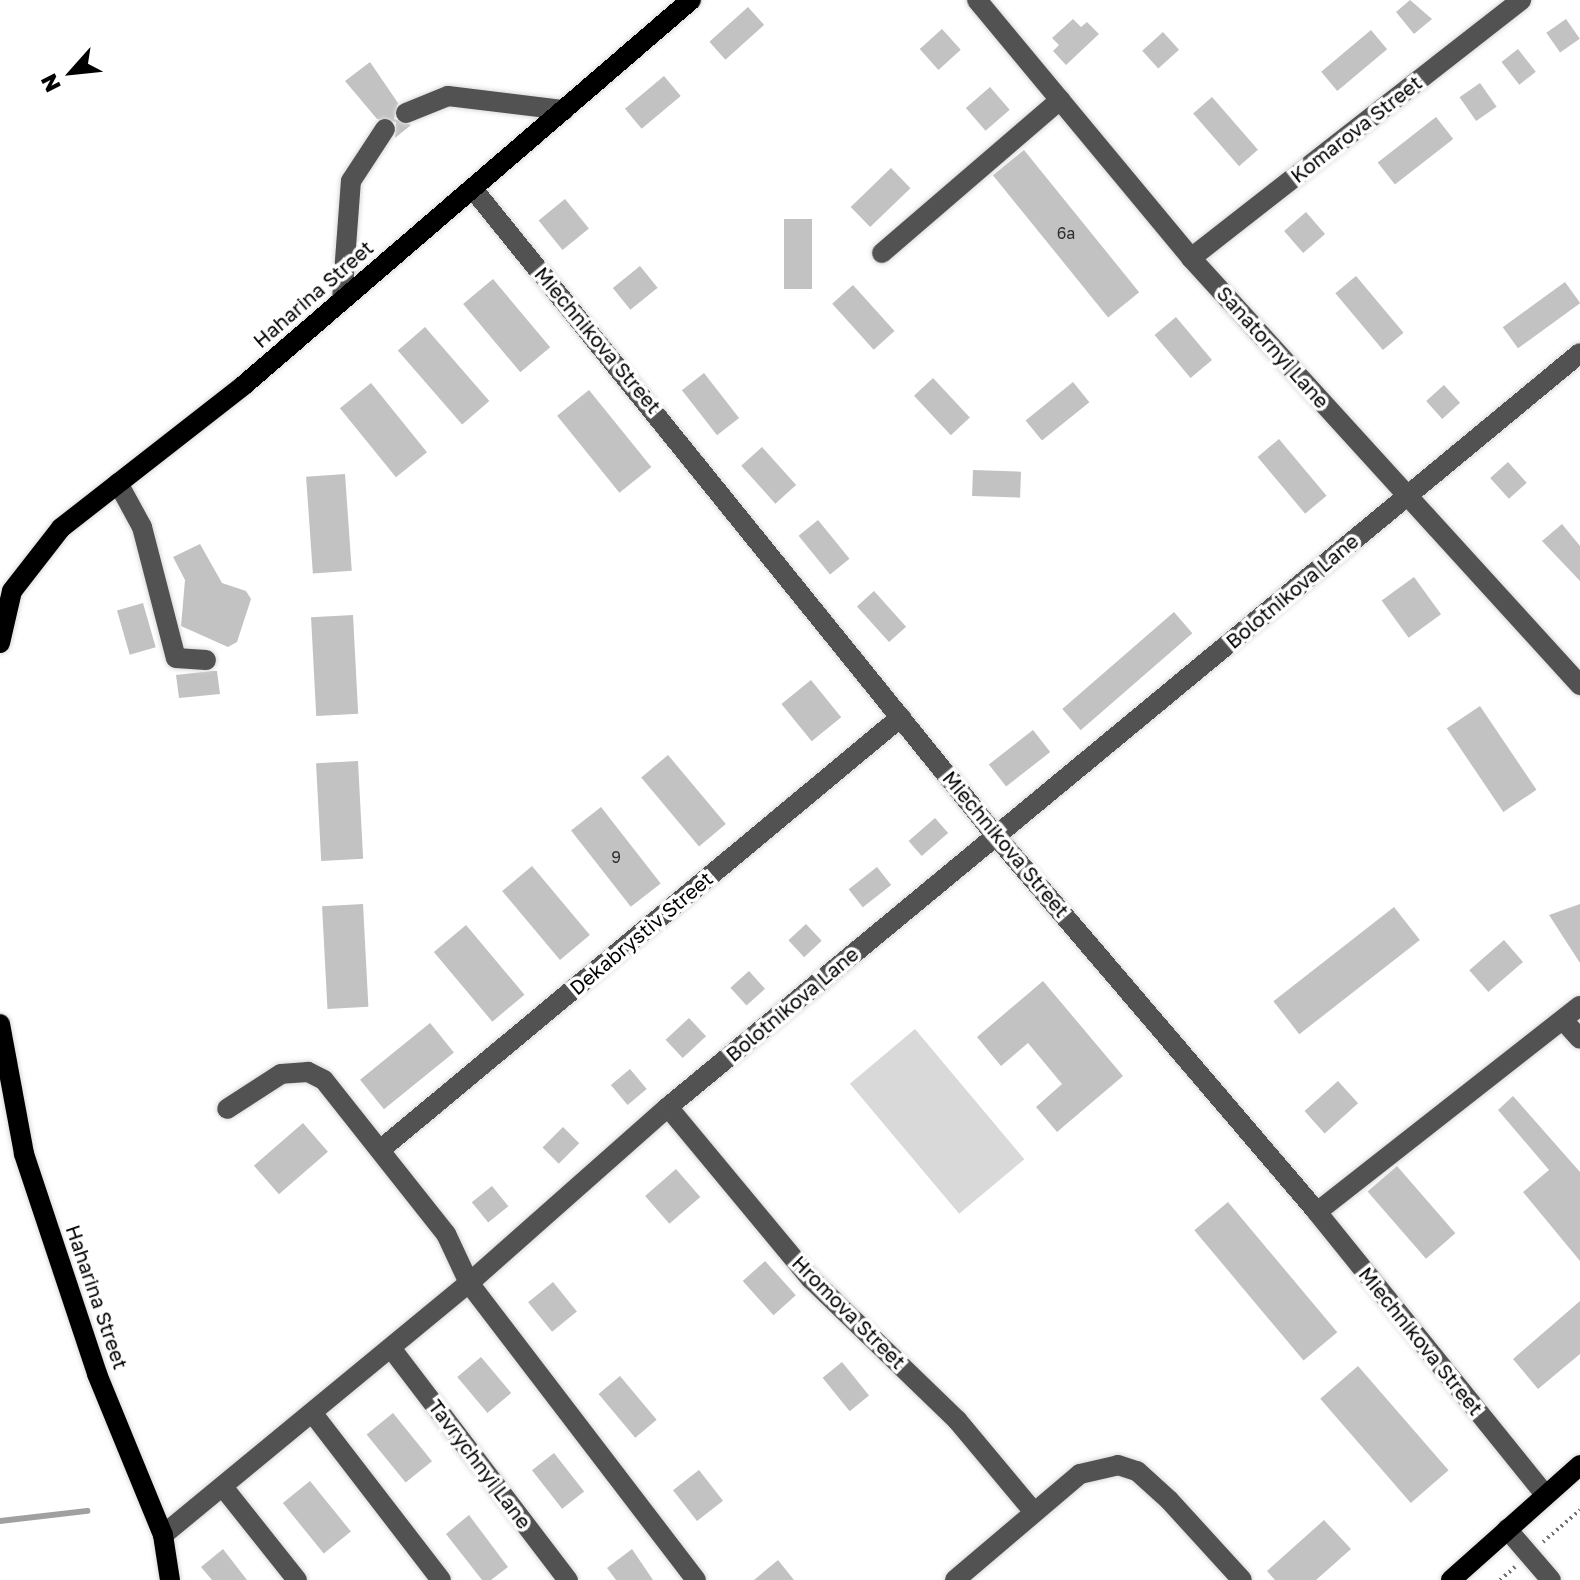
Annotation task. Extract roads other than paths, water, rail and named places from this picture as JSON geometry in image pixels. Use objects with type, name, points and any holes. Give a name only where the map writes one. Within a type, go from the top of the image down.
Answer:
[{"type":"main road","name":"Haharina Street","points":[[0,643],[12,591],[61,528],[342,300],[691,0]]},
{"type":"main road","name":"Haharina Street","points":[[0,1024],[24,1154],[97,1374],[163,1535],[170,1580]]},
{"type":"main road","points":[[1451,1580],[1580,1465]]},
{"type":"street","name":"Sanatornyi Lane","points":[[977,0],[1191,258],[1580,685]]},
{"type":"street","name":"Komarova Street","points":[[1191,258],[1521,0]]},
{"type":"street","points":[[406,113],[448,96],[564,110]]},
{"type":"street","points":[[882,253],[1060,100]]},
{"type":"street","points":[[342,300],[351,181],[385,129]]},
{"type":"street","name":"Miechnikova Street","points":[[473,189],[996,836],[1317,1212],[1545,1495]]},
{"type":"street","name":"Bolotnikova Lane","points":[[163,1535],[314,1415],[668,1107],[1580,353]]},
{"type":"street","points":[[118,483],[142,527],[176,658],[206,660]]},
{"type":"street","name":"Dekabrystiv Street","points":[[380,1150],[901,717]]},
{"type":"street","points":[[1317,1212],[1580,1006]]},
{"type":"street","points":[[1563,1020],[1580,1039]]},
{"type":"street","points":[[227,1109],[281,1074],[308,1072],[324,1080],[446,1234],[469,1283],[696,1580]]},
{"type":"street","name":"Hromova Street","points":[[668,1107],[811,1279],[957,1420],[1034,1512]]},
{"type":"street","name":"Tavrychnyi Lane","points":[[391,1348],[568,1580]]},
{"type":"street","points":[[314,1415],[441,1580]]},
{"type":"street","points":[[955,1580],[1080,1474],[1118,1465],[1137,1471],[1169,1500],[1242,1580]]},
{"type":"street","points":[[223,1487],[297,1580]]},
{"type":"street","points":[[1507,1529],[1551,1580]]},
{"type":"waterway","points":[[0,1521],[87,1511]]}]
